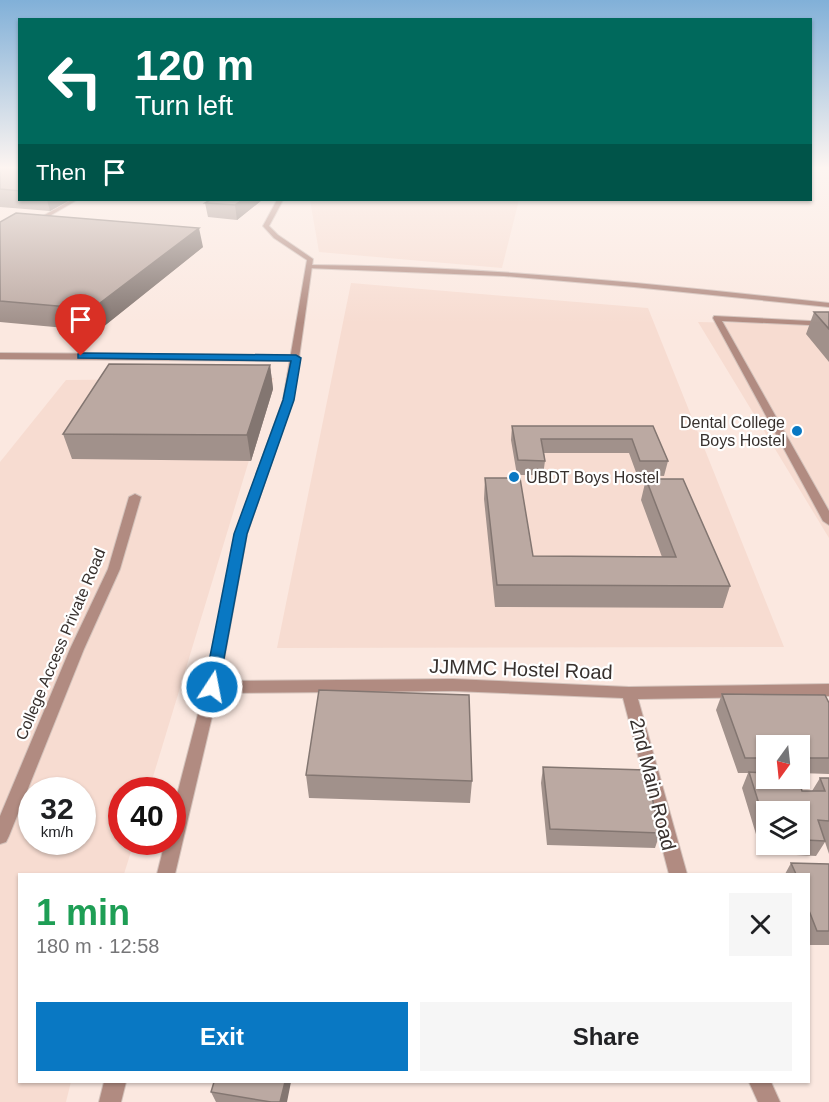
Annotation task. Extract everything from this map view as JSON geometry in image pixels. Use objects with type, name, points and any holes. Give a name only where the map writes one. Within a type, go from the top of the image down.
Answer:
[{"type":"street","points":[[25,228],[38,220]]},
{"type":"street","points":[[166,873],[212,687],[241,534],[288,400],[296,358],[310,259],[294,246],[277,240],[266,226],[269,220]]},
{"type":"street","points":[[309,267],[369,266],[541,276],[644,284],[829,305]]},
{"type":"street","points":[[829,324],[717,318],[829,521]]},
{"type":"street","points":[[0,356],[296,358]]},
{"type":"street","name":"College Access Private Road","points":[[0,836],[77,649],[114,569],[135,497]]},
{"type":"street","name":"JJMMC Hostel Road","points":[[212,687],[453,685],[629,693],[829,690]]},
{"type":"street","name":"2nd Main Road","points":[[629,693],[678,873]]},
{"type":"street","points":[[110,1102],[115,1083]]},
{"type":"street","points":[[760,1083],[769,1102]]},
{"type":"shaded area","points":[[314,220],[514,220],[502,268],[319,252]]},
{"type":"shaded area","name":"UBDT Boys Hostel","points":[[351,283],[648,308],[784,647],[277,648]]},
{"type":"shaded area","name":"Dental College Boys Hostel","points":[[698,322],[829,325],[829,538]]},
{"type":"shaded area","points":[[274,378],[153,777],[108,777],[108,855],[130,855],[124,873],[18,873],[18,1083],[71,1083],[66,1102],[0,1102],[0,462],[66,380]]},
{"type":"building","points":[[107,220],[199,228],[92,309],[0,301],[0,222]]},
{"type":"building","points":[[814,312],[829,312],[829,329]]},
{"type":"building","points":[[109,364],[270,365],[247,435],[63,434]]},
{"type":"building","points":[[512,426],[653,426],[668,461],[640,461],[632,439],[541,439],[545,461],[518,460]]},
{"type":"building","points":[[485,478],[520,478],[533,556],[676,557],[646,479],[683,479],[730,586],[497,585]]},
{"type":"building","points":[[319,690],[469,695],[472,781],[306,775]]},
{"type":"building","points":[[722,694],[825,695],[829,703],[829,758],[810,758],[810,735],[756,735],[756,758],[745,758]]},
{"type":"building","points":[[543,767],[646,770],[660,833],[550,829]]},
{"type":"building","points":[[749,772],[756,772],[756,789],[825,791],[820,778],[829,778],[829,821],[818,820],[825,841],[810,840],[810,801],[758,801]]},
{"type":"building","points":[[791,863],[829,864],[829,931],[817,931],[810,913],[810,873],[796,873]]},
{"type":"building","points":[[214,1083],[285,1083],[280,1102],[211,1092]]},
{"type":"place","name":"Dental College Boys Hostel","points":[[797,431]]},
{"type":"place","name":"UBDT Boys Hostel","points":[[514,477]]},
{"type":"route","points":[[81,356],[296,358],[288,400],[241,534],[212,687]]}]
